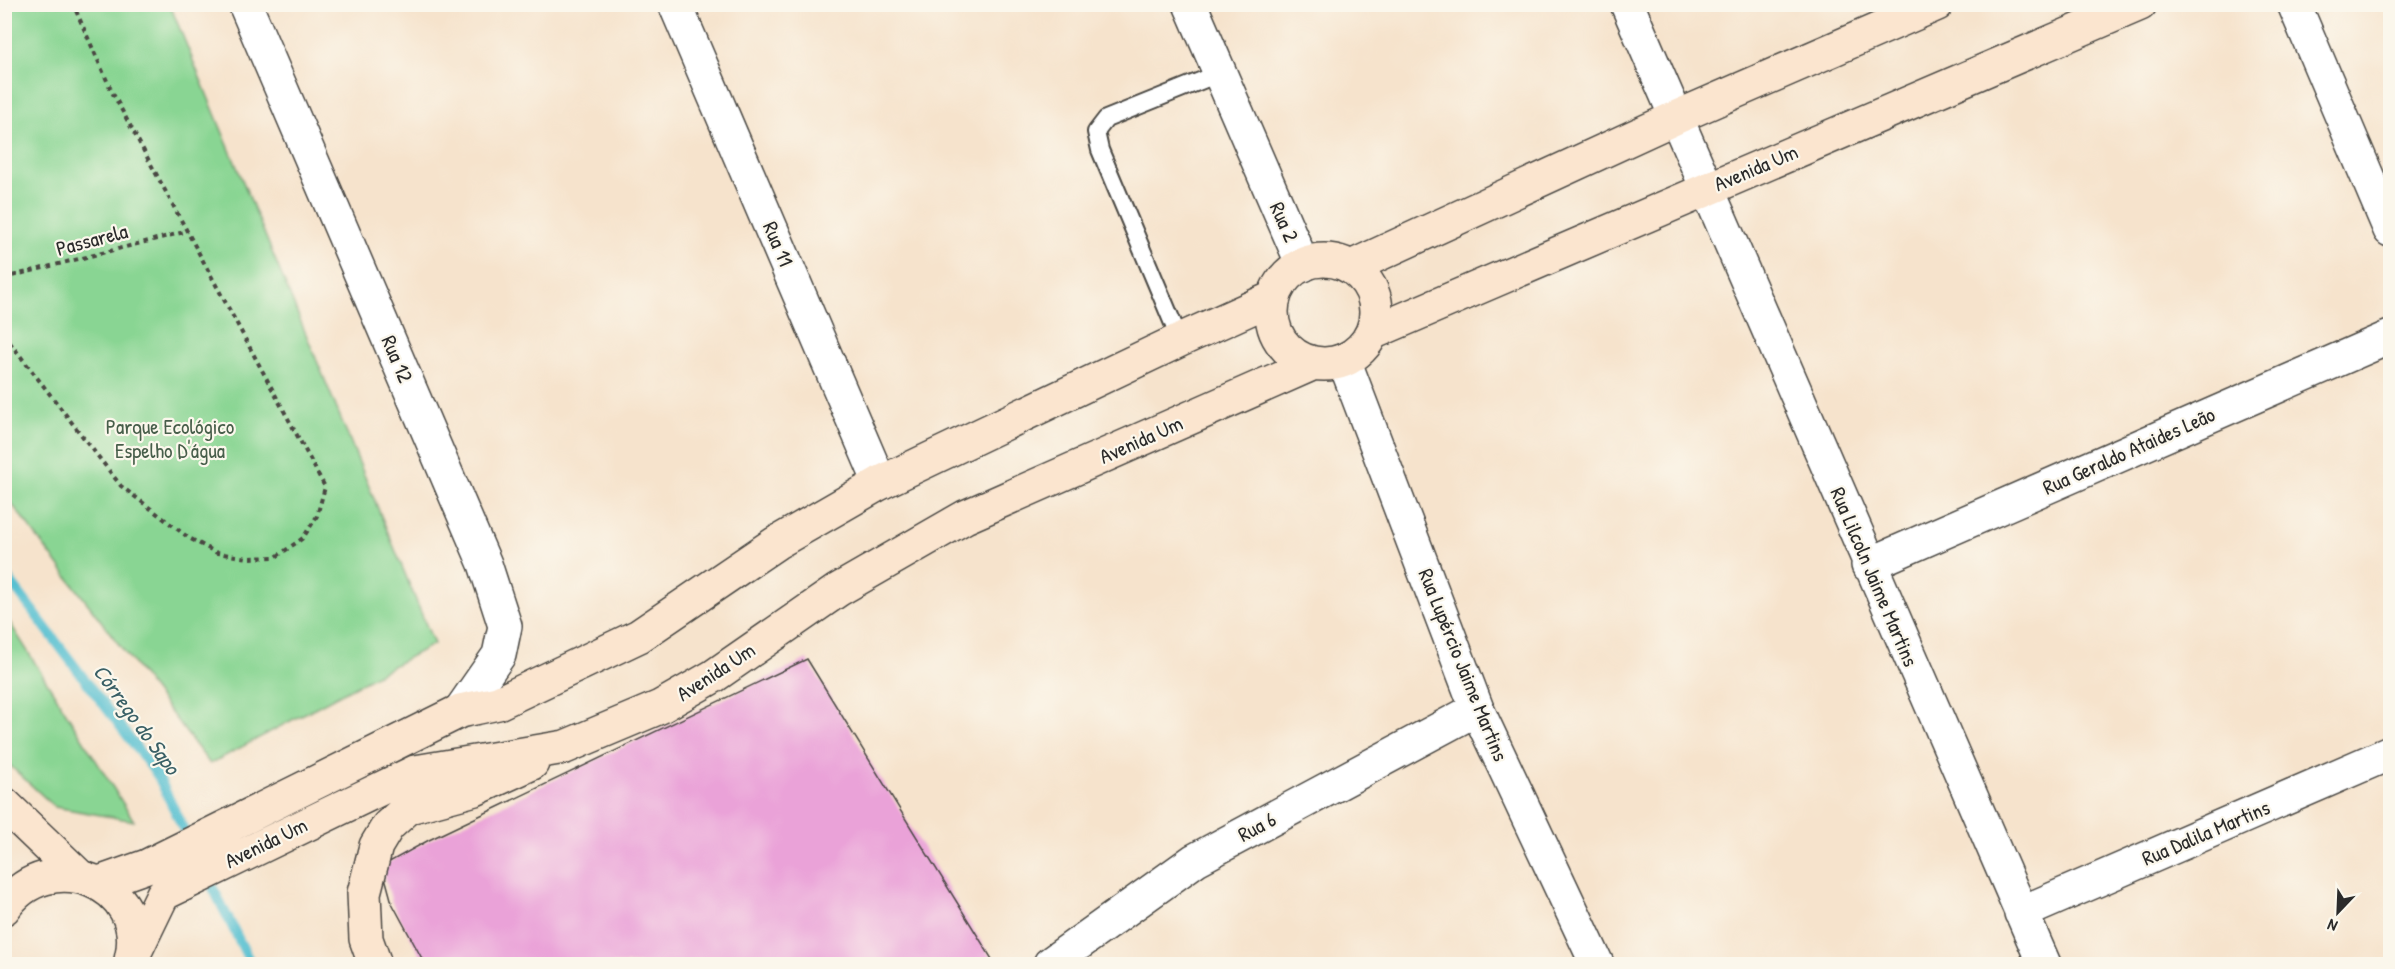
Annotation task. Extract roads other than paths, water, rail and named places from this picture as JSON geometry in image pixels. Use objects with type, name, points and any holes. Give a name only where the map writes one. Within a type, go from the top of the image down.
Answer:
[{"type":"street","name":"Rua 12","points":[[245,4],[485,564],[505,626],[499,655],[460,711]]},
{"type":"street","name":"Rua 11","points":[[675,4],[880,483]]},
{"type":"street","points":[[1190,4],[1220,73]]},
{"type":"street","points":[[1627,4],[1677,117]]},
{"type":"street","points":[[1352,267],[1677,117],[1937,4]]},
{"type":"street","name":"Avenida Um","points":[[1372,333],[2140,4]]},
{"type":"street","points":[[2294,4],[2391,230]]},
{"type":"street","name":"Rua 2","points":[[1220,73],[1303,265]]},
{"type":"street","name":"Rua Lilcoln Jaime Martins","points":[[1677,117],[1868,565],[2044,964]]},
{"type":"street","points":[[1312,261],[1332,261],[1352,267],[1367,281],[1376,299],[1377,319],[1370,340],[1354,356],[1334,364],[1312,364],[1292,354],[1277,337],[1271,316],[1273,298],[1281,281],[1312,261]]},
{"type":"street","name":"Avenida Um","points":[[155,880],[248,815],[460,711],[498,703],[639,636],[777,543],[880,483],[1273,298]]},
{"type":"street","name":"Rua Geraldo Ataides Leão","points":[[1868,565],[2391,337]]},
{"type":"street","name":"Rua Lupércio Jaime Martins","points":[[1344,360],[1477,709],[1597,964]]},
{"type":"street","name":"Avenida Um","points":[[4,908],[13,895],[32,881],[55,874],[89,879],[155,880],[270,840],[415,772],[565,747],[660,707],[714,676],[838,590],[965,517],[1312,364]]},
{"type":"street","name":"Rua 6","points":[[1050,964],[1195,860],[1477,709]]},
{"type":"street","points":[[375,964],[366,939],[364,893],[376,846],[388,826],[410,807],[475,789],[565,747]]},
{"type":"street","name":"Rua Dalila Martins","points":[[2021,913],[2391,753]]},
{"type":"street","points":[[4,804],[89,879],[110,891],[125,910],[134,938],[131,961]]},
{"type":"street","points":[[131,961],[155,880]]},
{"type":"lane","points":[[1180,340],[1100,150],[1095,132],[1106,119],[1220,73]]},
{"type":"waterway","name":"Córrego do Sapo","points":[[4,573],[158,776],[189,840]]},
{"type":"waterway","name":"Córrego do Sapo","points":[[207,876],[251,964]]},
{"type":"park label","name":"Parque Ecológico Espelho D'água","points":[[170,439]]}]
